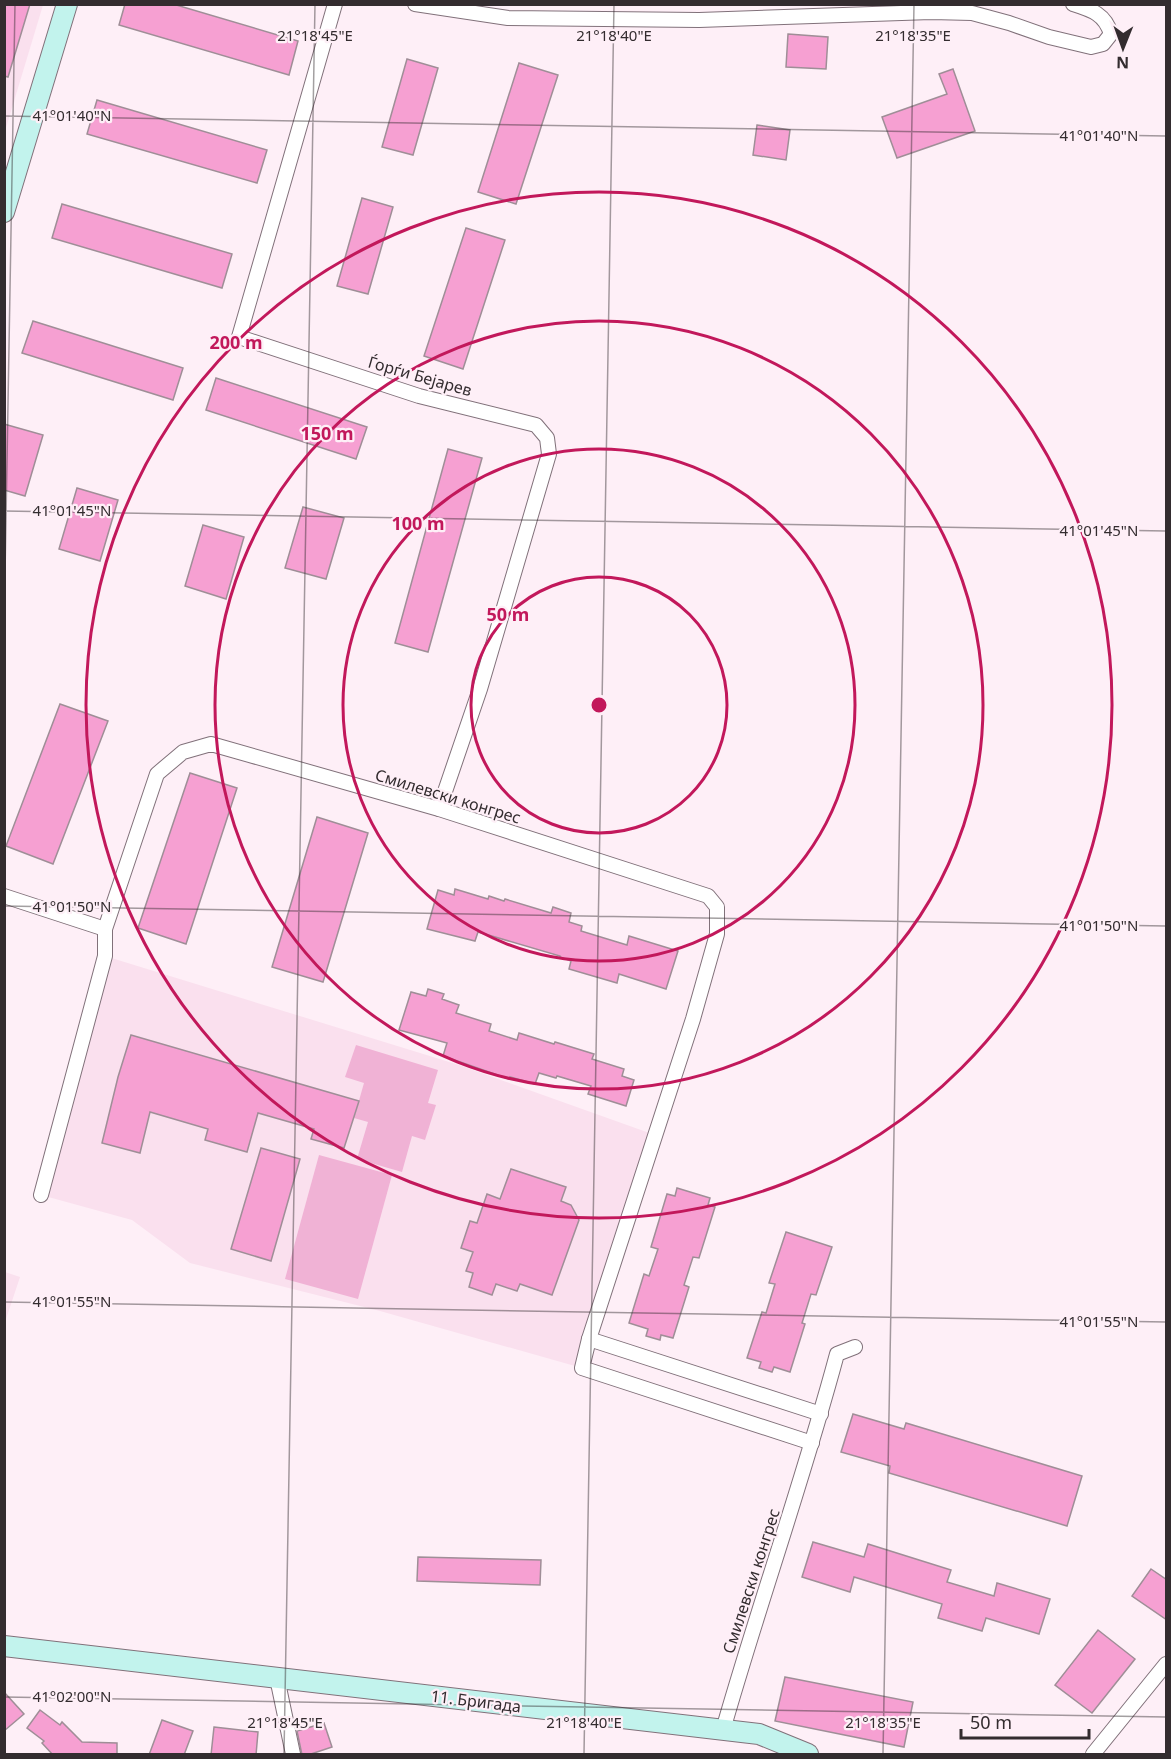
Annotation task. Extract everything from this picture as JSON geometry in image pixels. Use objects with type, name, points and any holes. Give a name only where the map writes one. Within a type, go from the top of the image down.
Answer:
[{"type":"main road","points":[[4,212],[68,4]]},
{"type":"main road","name":"11. Бригада","points":[[4,1646],[759,1734],[780,1749],[808,1755]]},
{"type":"street","name":"Ѓорѓи Бејарев","points":[[335,4],[239,337],[419,396],[536,426],[547,438],[549,454],[480,690],[439,809]]},
{"type":"street","points":[[415,4],[508,18],[699,20],[931,12],[972,13],[1091,47],[1103,44],[1110,34],[1107,22],[1091,10],[1073,4]]},
{"type":"street","name":"Смилевски конгрес","points":[[41,1195],[105,956],[105,929],[157,774],[183,752],[211,744],[439,809],[708,896],[717,907],[717,934],[693,1019],[589,1339],[582,1368],[812,1443]]},
{"type":"street","points":[[4,896],[105,929]]},
{"type":"street","points":[[589,1339],[821,1414]]},
{"type":"street","name":"Смилевски конгрес","points":[[723,1730],[747,1645],[821,1414],[837,1354],[855,1347]]},
{"type":"street","points":[[1093,1755],[1167,1664]]},
{"type":"street","points":[[277,1678],[293,1755]]},
{"type":"shaded area","points":[[5,5],[43,5],[5,131]]},
{"type":"shaded area","points":[[105,956],[459,1065],[655,1135],[582,1368],[380,1311],[190,1263],[132,1220],[41,1195]]},
{"type":"shaded area","points":[[356,1045],[438,1070],[428,1103],[436,1105],[425,1140],[412,1136],[402,1172],[357,1159],[368,1122],[354,1118],[364,1083],[345,1077]]},
{"type":"shaded area","points":[[319,1155],[392,1175],[358,1299],[285,1279]]},
{"type":"shaded area","points":[[4,1272],[20,1277],[5,1322]]},
{"type":"building","points":[[4,4],[30,4],[8,77],[4,76]]},
{"type":"building","points":[[125,4],[173,4],[298,41],[289,75],[119,25]]},
{"type":"building","points":[[788,34],[828,37],[826,69],[786,67]]},
{"type":"building","points":[[407,59],[438,68],[413,155],[382,147]]},
{"type":"building","points":[[519,63],[558,75],[516,204],[478,192]]},
{"type":"building","points":[[953,69],[975,131],[897,158],[882,117],[947,94],[939,74]]},
{"type":"building","points":[[97,100],[267,150],[257,183],[87,134]]},
{"type":"building","points":[[757,125],[790,130],[786,160],[753,155]]},
{"type":"building","points":[[362,198],[393,207],[368,294],[337,286]]},
{"type":"building","points":[[62,204],[232,254],[222,288],[52,238]]},
{"type":"building","points":[[466,228],[505,240],[463,369],[424,356]]},
{"type":"building","points":[[33,321],[183,368],[173,400],[22,353]]},
{"type":"building","points":[[216,378],[367,427],[356,459],[206,410]]},
{"type":"building","points":[[4,424],[43,435],[25,496],[4,490]]},
{"type":"building","points":[[448,449],[482,458],[428,652],[395,643]]},
{"type":"building","points":[[77,488],[118,500],[100,561],[59,549]]},
{"type":"building","points":[[303,507],[344,518],[326,579],[285,568]]},
{"type":"building","points":[[203,525],[244,537],[226,599],[185,586]]},
{"type":"building","points":[[60,704],[108,721],[53,864],[6,846]]},
{"type":"building","points":[[190,773],[237,788],[186,944],[138,928]]},
{"type":"building","points":[[317,817],[368,833],[323,982],[272,967]]},
{"type":"building","points":[[455,889],[488,899],[489,896],[504,901],[505,899],[551,913],[553,907],[571,913],[569,922],[582,926],[581,931],[627,945],[629,936],[678,951],[666,989],[619,974],[617,983],[569,969],[571,961],[560,956],[478,932],[475,941],[427,929],[438,890],[454,895]]},
{"type":"building","points":[[428,989],[444,994],[442,999],[459,1005],[456,1013],[491,1024],[489,1031],[517,1040],[519,1033],[554,1044],[555,1042],[594,1054],[592,1059],[624,1069],[622,1076],[634,1080],[626,1106],[588,1094],[591,1086],[557,1076],[556,1078],[539,1073],[535,1084],[510,1077],[509,1079],[443,1056],[447,1043],[399,1030],[411,992],[426,996]]},
{"type":"building","points":[[131,1035],[359,1101],[344,1148],[311,1139],[314,1129],[258,1113],[247,1152],[205,1140],[208,1129],[150,1112],[140,1153],[102,1143]]},
{"type":"building","points":[[261,1148],[300,1159],[271,1261],[231,1249]]},
{"type":"building","points":[[511,1169],[566,1187],[561,1201],[571,1205],[579,1220],[552,1295],[520,1284],[517,1291],[496,1284],[492,1295],[469,1287],[473,1273],[466,1271],[473,1252],[461,1248],[470,1221],[477,1223],[487,1194],[500,1199]]},
{"type":"building","points":[[677,1188],[710,1198],[708,1205],[715,1207],[699,1258],[693,1257],[684,1285],[689,1287],[673,1338],[661,1335],[660,1340],[646,1336],[648,1329],[629,1323],[644,1274],[649,1276],[658,1249],[651,1247],[667,1194],[675,1196]]},
{"type":"building","points":[[786,1232],[832,1247],[816,1295],[811,1294],[802,1323],[805,1324],[790,1372],[774,1367],[772,1372],[759,1368],[761,1362],[747,1358],[762,1312],[766,1313],[775,1284],[769,1283]]},
{"type":"building","points":[[853,1414],[904,1429],[906,1423],[1082,1476],[1067,1526],[889,1473],[890,1466],[841,1452]]},
{"type":"building","points":[[813,1542],[864,1557],[868,1544],[951,1570],[947,1582],[994,1596],[997,1583],[1050,1599],[1039,1634],[986,1618],[982,1631],[938,1618],[942,1604],[854,1577],[850,1592],[802,1577]]},
{"type":"building","points":[[418,1557],[541,1560],[540,1585],[417,1581]]},
{"type":"building","points":[[1151,1569],[1167,1580],[1167,1620],[1132,1596]]},
{"type":"building","points":[[1098,1630],[1135,1659],[1092,1713],[1055,1685]]},
{"type":"building","points":[[785,1677],[913,1702],[904,1747],[775,1721]]},
{"type":"building","points":[[4,1692],[24,1714],[4,1731]]},
{"type":"building","points":[[40,1710],[60,1725],[62,1722],[82,1742],[117,1743],[117,1755],[53,1755],[42,1743],[44,1741],[27,1728]]},
{"type":"building","points":[[162,1720],[193,1731],[184,1755],[149,1755]]},
{"type":"building","points":[[324,1723],[332,1747],[302,1755],[297,1731]]},
{"type":"building","points":[[214,1727],[258,1732],[256,1755],[211,1755]]}]
